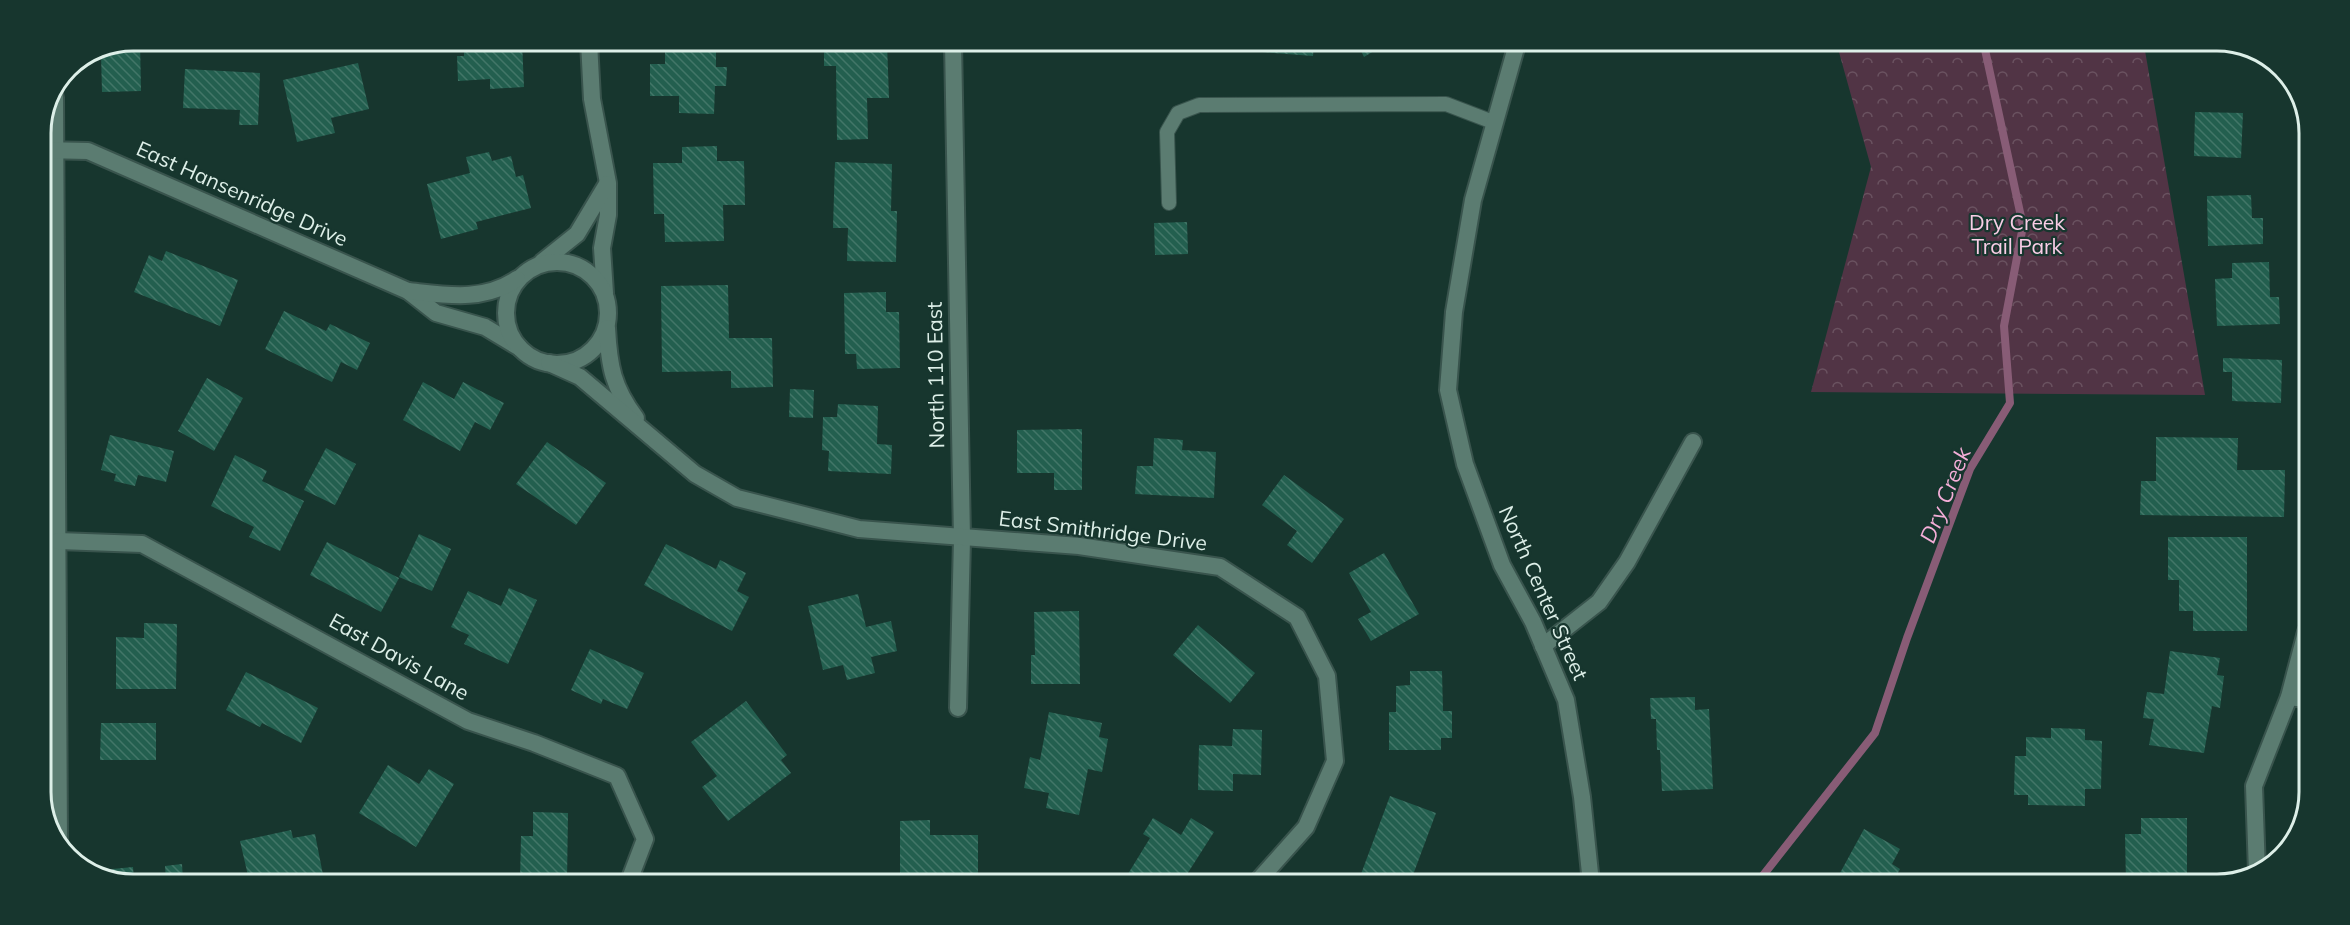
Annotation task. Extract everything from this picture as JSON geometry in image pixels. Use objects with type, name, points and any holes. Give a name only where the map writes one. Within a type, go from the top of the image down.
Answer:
[{"type":"street","points":[[589,51],[592,99],[608,183],[608,214],[602,249],[609,368],[625,403],[648,433]]},
{"type":"street","name":"North 110 East","points":[[953,51],[962,539],[958,708]]},
{"type":"street","name":"North Center Street","points":[[1515,51],[1493,122],[1471,211],[1454,312],[1448,390],[1465,464],[1502,565],[1543,646],[1566,700],[1582,797],[1590,874]]},
{"type":"street","name":"East Hansenridge Drive","points":[[51,151],[88,151],[408,291],[436,313],[485,327],[520,348]]},
{"type":"street","points":[[608,183],[577,234],[512,287],[506,308],[508,330],[520,348],[538,360],[580,376],[695,474],[737,498],[860,529],[962,539]]},
{"type":"street","points":[[532,269],[558,262],[580,268],[597,281],[606,301]]},
{"type":"street","points":[[51,268],[58,541],[59,828]]},
{"type":"street","name":"East Hansenridge Drive","points":[[408,291],[464,296],[489,292],[505,287],[532,269]]},
{"type":"street","points":[[549,363],[560,364],[581,357],[598,343],[607,323]]},
{"type":"street","points":[[1543,646],[1599,602],[1627,562],[1693,442]]},
{"type":"street","name":"East Smithridge Drive","points":[[962,539],[1079,546],[1220,567],[1297,617],[1327,676],[1335,761],[1306,827],[1264,874]]},
{"type":"street","name":"East Davis Lane","points":[[58,541],[142,544],[468,721],[534,742],[617,776],[645,839],[632,874]]},
{"type":"street","points":[[2257,864],[2254,786],[2297,698]]},
{"type":"lane","points":[[1169,203],[1167,132],[1178,113],[1199,105],[1446,104],[1493,122]]},
{"type":"green space","name":"Dry Creek Trail Park","points":[[1839,51],[2145,51],[2205,395],[1811,392],[1871,167]]},
{"type":"building","points":[[140,51],[141,91],[102,92],[101,58],[117,53]]},
{"type":"building","points":[[464,51],[522,51],[524,87],[490,89],[490,79],[458,81],[457,56],[464,56]]},
{"type":"building","points":[[665,51],[716,51],[716,67],[727,67],[726,86],[715,86],[714,114],[679,113],[679,96],[650,96],[650,64],[665,64]]},
{"type":"building","points":[[824,51],[887,51],[889,98],[867,98],[868,139],[837,140],[836,66],[824,66]]},
{"type":"building","points":[[1249,51],[1313,51],[1313,56]]},
{"type":"building","points":[[1361,51],[1374,51],[1364,57]]},
{"type":"building","points":[[358,63],[369,109],[331,118],[335,133],[297,142],[283,80]]},
{"type":"building","points":[[185,69],[260,73],[258,125],[239,125],[240,110],[183,108]]},
{"type":"building","points":[[2195,112],[2243,113],[2241,158],[2194,156]]},
{"type":"building","points":[[717,146],[717,161],[744,161],[745,205],[723,205],[724,241],[665,242],[664,214],[654,214],[653,163],[682,163],[682,147]]},
{"type":"building","points":[[489,152],[492,161],[511,156],[516,177],[523,175],[531,208],[476,222],[478,229],[441,239],[427,184],[470,173],[466,157]]},
{"type":"building","points":[[835,162],[892,164],[891,211],[897,211],[896,262],[847,261],[848,228],[833,228]]},
{"type":"building","points":[[2251,195],[2252,218],[2263,218],[2263,244],[2208,246],[2207,196]]},
{"type":"building","points":[[1187,222],[1188,254],[1155,255],[1154,223]]},
{"type":"building","points":[[166,251],[238,280],[220,326],[134,292],[149,255],[162,261]]},
{"type":"building","points":[[2269,262],[2270,297],[2279,297],[2280,324],[2217,326],[2215,279],[2232,278],[2232,263]]},
{"type":"building","points":[[728,285],[729,338],[772,338],[773,387],[731,388],[731,371],[662,372],[661,286]]},
{"type":"building","points":[[886,292],[886,312],[899,312],[900,368],[857,369],[856,354],[845,354],[844,293]]},
{"type":"building","points":[[284,311],[326,331],[330,324],[370,343],[357,370],[341,362],[332,382],[265,349]]},
{"type":"building","points":[[2223,358],[2282,360],[2281,403],[2232,401],[2232,372],[2223,372]]},
{"type":"building","points":[[207,378],[243,398],[214,451],[178,431]]},
{"type":"building","points":[[423,382],[454,399],[463,382],[504,403],[490,430],[475,422],[460,451],[403,420]]},
{"type":"building","points":[[790,389],[814,390],[813,418],[789,417]]},
{"type":"building","points":[[838,404],[878,406],[877,444],[892,445],[891,474],[828,471],[829,451],[822,450],[823,417],[837,417]]},
{"type":"building","points":[[1082,429],[1082,490],[1054,490],[1054,473],[1017,473],[1017,430]]},
{"type":"building","points":[[110,435],[174,451],[166,482],[138,475],[135,486],[114,481],[116,474],[101,470]]},
{"type":"building","points":[[2156,437],[2238,438],[2237,470],[2285,470],[2284,517],[2140,515],[2141,481],[2156,481]]},
{"type":"building","points":[[1154,438],[1183,440],[1182,450],[1216,452],[1214,498],[1135,494],[1137,466],[1153,466]]},
{"type":"building","points":[[547,442],[606,483],[576,525],[516,484]]},
{"type":"building","points":[[326,448],[356,464],[335,505],[304,490]]},
{"type":"building","points":[[235,455],[267,471],[262,481],[304,501],[280,551],[249,537],[254,527],[211,506]]},
{"type":"building","points":[[1284,475],[1344,519],[1312,563],[1287,545],[1297,531],[1262,505]]},
{"type":"building","points":[[419,534],[451,549],[432,591],[399,577]]},
{"type":"building","points":[[2168,537],[2247,537],[2247,631],[2193,631],[2193,611],[2179,611],[2179,580],[2168,580]]},
{"type":"building","points":[[327,542],[399,578],[381,612],[310,575]]},
{"type":"building","points":[[666,544],[716,569],[720,560],[746,573],[737,591],[749,597],[732,631],[644,585]]},
{"type":"building","points":[[1384,553],[1419,614],[1371,641],[1358,619],[1371,612],[1349,573]]},
{"type":"building","points":[[509,588],[537,600],[508,664],[464,644],[469,635],[451,627],[468,591],[501,606]]},
{"type":"building","points":[[858,594],[866,627],[891,621],[897,651],[871,657],[875,673],[847,680],[843,665],[823,670],[808,606]]},
{"type":"building","points":[[1079,611],[1080,684],[1031,684],[1031,655],[1035,655],[1034,612]]},
{"type":"building","points":[[144,623],[177,624],[176,689],[116,689],[116,637],[144,638]]},
{"type":"building","points":[[1198,625],[1255,673],[1230,703],[1173,655]]},
{"type":"building","points":[[590,649],[644,673],[627,709],[603,699],[601,704],[571,690]]},
{"type":"building","points":[[2170,651],[2220,658],[2217,675],[2224,676],[2220,708],[2212,706],[2204,753],[2149,745],[2154,719],[2143,718],[2147,692],[2164,694]]},
{"type":"building","points":[[1410,671],[1442,671],[1443,711],[1452,711],[1452,738],[1441,738],[1441,750],[1389,750],[1389,712],[1396,712],[1396,686],[1410,685]]},
{"type":"building","points":[[246,672],[318,708],[301,743],[262,723],[260,727],[226,710]]},
{"type":"building","points":[[1695,697],[1695,710],[1709,709],[1713,789],[1662,791],[1656,719],[1651,719],[1650,698]]},
{"type":"building","points":[[746,701],[787,755],[781,760],[791,773],[728,821],[702,787],[717,776],[691,742]]},
{"type":"building","points":[[1049,712],[1102,723],[1099,737],[1108,739],[1102,772],[1088,769],[1079,815],[1046,808],[1049,793],[1024,788],[1030,757],[1040,760]]},
{"type":"building","points":[[101,723],[156,723],[156,760],[100,760]]},
{"type":"building","points":[[2051,728],[2085,729],[2085,740],[2102,741],[2101,789],[2085,789],[2085,806],[2028,805],[2028,795],[2014,795],[2015,756],[2026,756],[2026,737],[2051,738]]},
{"type":"building","points":[[1233,729],[1262,730],[1261,775],[1233,774],[1233,791],[1198,790],[1199,745],[1232,746]]},
{"type":"building","points":[[388,765],[419,784],[429,769],[454,784],[416,847],[359,813]]},
{"type":"building","points":[[1390,796],[1436,813],[1413,874],[1361,874]]},
{"type":"building","points":[[533,812],[568,813],[567,874],[520,874],[521,836],[533,836]]},
{"type":"building","points":[[1153,818],[1181,835],[1191,818],[1214,832],[1187,874],[1128,874],[1150,838],[1143,834]]},
{"type":"building","points":[[2141,818],[2187,818],[2187,874],[2126,874],[2125,834],[2141,834]]},
{"type":"building","points":[[930,820],[930,835],[978,835],[978,874],[900,874],[900,821]]},
{"type":"building","points":[[1864,829],[1900,849],[1892,864],[1900,869],[1897,874],[1839,874]]},
{"type":"building","points":[[291,830],[293,838],[315,834],[323,874],[248,874],[240,841]]},
{"type":"building","points":[[182,864],[183,874],[166,874],[165,866]]},
{"type":"building","points":[[133,867],[134,874],[117,872],[106,870]]},
{"type":"waterway","name":"Dry Creek","points":[[1764,874],[1875,733],[1907,638],[1970,469],[2010,403],[2004,326],[2023,226],[1985,51]]}]
